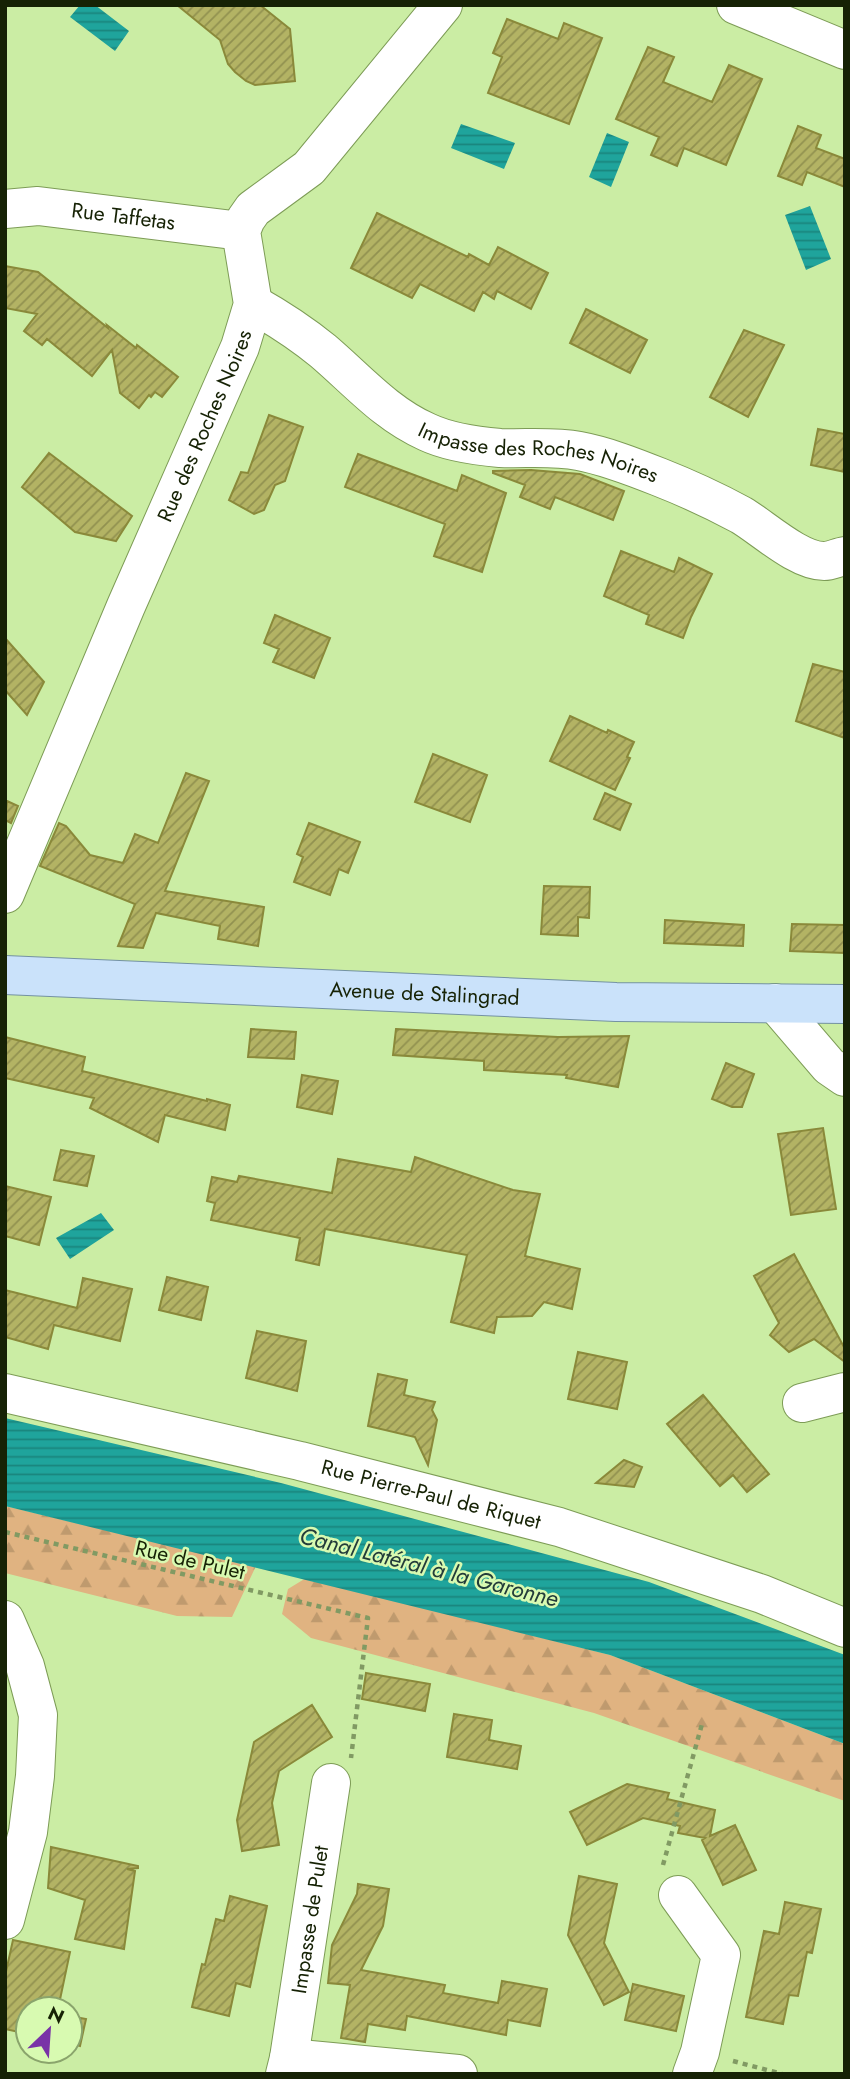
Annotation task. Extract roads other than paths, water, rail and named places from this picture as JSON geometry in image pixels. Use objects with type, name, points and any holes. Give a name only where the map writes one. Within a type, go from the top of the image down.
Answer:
[{"type":"main road","name":"Avenue de Stalingrad","points":[[5,975],[616,1002],[837,1004]]},
{"type":"street","points":[[241,231],[253,209],[309,168],[443,5]]},
{"type":"street","points":[[736,5],[845,50]]},
{"type":"street","name":"Rue Taffetas","points":[[5,209],[38,206],[241,231]]},
{"type":"street","name":"Rue des Roches Noires","points":[[5,894],[126,606],[240,347],[253,304],[241,231]]},
{"type":"street","name":"Impasse des Roches Noires","points":[[253,304],[289,325],[323,351],[365,390],[405,420],[429,433],[500,448],[538,447],[579,451],[660,478],[743,516],[773,538],[807,557],[824,561],[845,556]]},
{"type":"street","points":[[775,1003],[830,1066],[845,1077]]},
{"type":"street","points":[[837,1004],[831,1036],[833,1046],[845,1067]]},
{"type":"street","points":[[802,1403],[845,1392]]},
{"type":"street","name":"Rue Pierre-Paul de Riquet","points":[[5,1393],[300,1461],[559,1527],[762,1594],[845,1628]]},
{"type":"street","points":[[5,1620],[25,1665],[38,1715],[35,1776],[28,1832],[5,1920]]},
{"type":"street","name":"Impasse de Pulet","points":[[287,2066],[331,1783]]},
{"type":"street","points":[[678,1895],[721,1955],[696,2063]]},
{"type":"street","points":[[287,2066],[458,2074]]},
{"type":"water","points":[[80,5],[95,5],[129,31],[115,51],[70,17]]},
{"type":"water","points":[[461,124],[515,143],[504,169],[451,148]]},
{"type":"water","points":[[607,133],[629,142],[611,187],[589,177]]},
{"type":"water","points":[[810,206],[831,259],[806,270],[785,215]]},
{"type":"water","points":[[101,1213],[114,1230],[70,1259],[56,1238]]},
{"type":"water","name":"Canal Latéral à la Garonne","points":[[5,1418],[281,1483],[649,1582],[845,1655],[845,1744],[610,1655],[5,1506]]}]
